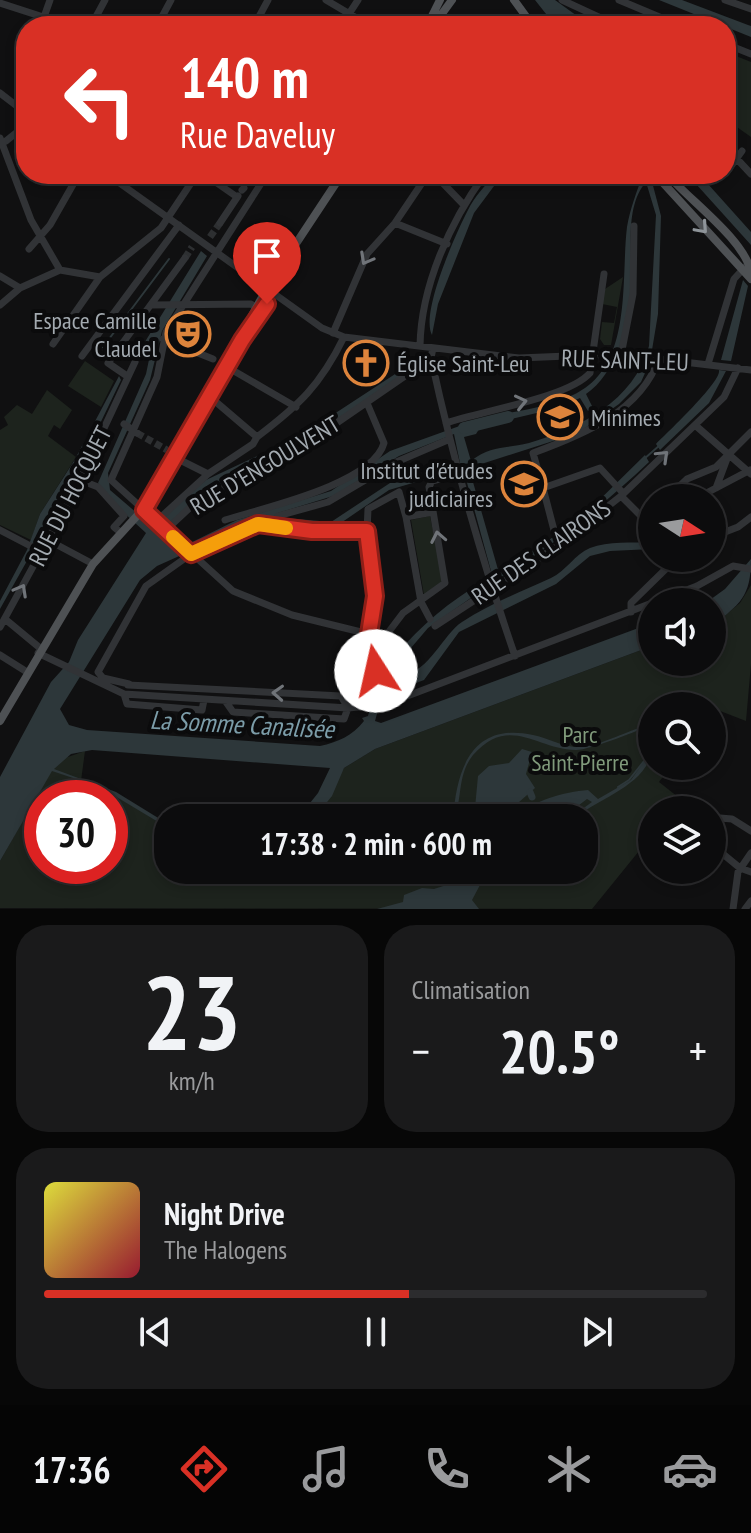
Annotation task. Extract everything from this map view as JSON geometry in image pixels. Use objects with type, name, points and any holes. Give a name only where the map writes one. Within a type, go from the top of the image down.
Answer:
[{"type":"main road","points":[[242,340],[250,331],[286,261],[336,184]]},
{"type":"main road","points":[[665,184],[748,266]]},
{"type":"main road","points":[[676,184],[748,266],[751,279]]},
{"type":"main road","points":[[0,721],[93,564],[138,512],[269,291]]},
{"type":"street","points":[[326,0],[354,16]]},
{"type":"street","points":[[347,16],[358,0]]},
{"type":"street","points":[[562,0],[596,16]]},
{"type":"street","points":[[619,0],[652,16]]},
{"type":"street","points":[[725,0],[751,9]]},
{"type":"street","points":[[0,3],[41,16]]},
{"type":"street","points":[[0,93],[16,105]]},
{"type":"street","points":[[3,139],[16,177]]},
{"type":"street","points":[[736,160],[740,155],[751,174]]},
{"type":"street","points":[[19,184],[31,220],[60,270]]},
{"type":"street","points":[[29,249],[50,225],[73,184]]},
{"type":"street","name":"RUE SAINT-LEU","points":[[121,184],[205,240],[269,291],[344,337],[519,358],[616,355],[751,370]]},
{"type":"street","points":[[53,344],[100,277],[161,228],[190,184]]},
{"type":"street","points":[[220,223],[241,193],[223,184]]},
{"type":"street","points":[[260,184],[215,251],[163,339],[157,377],[124,425],[112,486],[138,512],[152,518],[233,591],[292,615],[369,634],[378,646]]},
{"type":"street","points":[[333,333],[367,254],[395,223],[421,184]]},
{"type":"street","points":[[444,184],[463,204]]},
{"type":"street","points":[[420,346],[425,303],[463,204],[478,184]]},
{"type":"street","points":[[395,223],[447,244]]},
{"type":"street","points":[[82,356],[179,225]]},
{"type":"street","points":[[616,355],[633,294],[634,226]]},
{"type":"street","points":[[192,247],[205,240]]},
{"type":"street","points":[[127,376],[108,363],[185,258]]},
{"type":"street","points":[[708,364],[721,312],[735,275],[748,266]]},
{"type":"street","points":[[0,305],[20,288],[60,270],[100,277]]},
{"type":"street","points":[[280,503],[280,516],[328,502],[448,432],[576,384],[590,373],[604,274]]},
{"type":"street","points":[[0,276],[20,288]]},
{"type":"street","points":[[151,305],[258,306],[250,331]]},
{"type":"street","points":[[152,518],[156,514],[161,517],[208,474],[253,444],[257,437],[296,407],[329,369],[344,337]]},
{"type":"street","points":[[163,339],[213,359]]},
{"type":"street","points":[[433,348],[431,358],[448,432],[491,590],[515,656]]},
{"type":"street","name":"RUE D'ENGOULVENT","points":[[166,530],[198,500],[309,442],[431,358]]},
{"type":"street","points":[[555,534],[533,453],[581,435],[638,393],[653,376],[652,358]]},
{"type":"street","name":"RUE DU HOCQUET","points":[[0,627],[80,480],[124,425],[127,376],[135,362]]},
{"type":"street","name":"RUE DES CLAIRONS","points":[[421,602],[432,622],[491,590],[559,545],[724,397],[734,368]]},
{"type":"street","points":[[234,371],[296,407]]},
{"type":"street","points":[[209,396],[257,437]]},
{"type":"street","points":[[225,520],[335,485],[381,454],[384,443],[367,403]]},
{"type":"street","points":[[695,425],[750,472],[724,484]]},
{"type":"street","points":[[682,484],[716,467],[751,432]]},
{"type":"street","points":[[173,454],[208,474]]},
{"type":"street","points":[[718,484],[729,454]]},
{"type":"street","points":[[543,488],[597,468],[638,512]]},
{"type":"street","points":[[365,706],[359,700],[376,671],[378,646],[403,613],[446,580],[429,487],[432,481],[458,469]]},
{"type":"street","points":[[80,480],[98,487],[112,486]]},
{"type":"street","points":[[98,487],[124,516],[114,527],[120,532]]},
{"type":"street","points":[[369,634],[375,596],[367,531],[368,509],[399,492],[421,602]]},
{"type":"street","points":[[406,517],[433,512]]},
{"type":"street","points":[[726,532],[751,517]]},
{"type":"street","points":[[348,708],[341,696],[129,684],[103,678],[98,672],[146,586],[191,554],[258,524],[312,531],[367,531]]},
{"type":"street","points":[[0,530],[42,552]]},
{"type":"street","points":[[48,540],[93,564]]},
{"type":"street","points":[[688,588],[740,565],[751,569]]},
{"type":"street","points":[[631,612],[631,603],[663,572]]},
{"type":"street","points":[[129,684],[124,694],[127,704],[146,707],[202,710],[204,700],[348,708],[380,705],[638,609]]},
{"type":"street","points":[[5,619],[39,651],[124,694]]},
{"type":"street","points":[[0,655],[27,672]]},
{"type":"street","points":[[726,818],[751,831]]},
{"type":"street","points":[[733,909],[740,868],[751,853]]},
{"type":"street","points":[[726,856],[751,872]]},
{"type":"street","points":[[745,909],[751,901]]},
{"type":"green space","points":[[736,56],[751,62],[751,137],[736,126]]},
{"type":"green space","points":[[623,277],[611,345],[604,345],[600,339],[602,322],[614,323],[617,307],[602,304],[605,289]]},
{"type":"green space","points":[[85,361],[114,381],[101,407],[68,386]]},
{"type":"green space","points":[[47,390],[72,410],[60,429],[54,425],[48,436],[76,457],[40,514],[31,540],[0,525],[0,430],[8,425],[4,417],[17,405],[32,414]]},
{"type":"green space","points":[[430,516],[443,581],[424,595],[411,520]]},
{"type":"green space","name":"Parc Saint-Pierre","points":[[751,585],[751,664],[746,721],[726,713],[726,692],[638,692],[638,780],[660,780],[659,782],[677,796],[638,796],[638,852],[592,909],[0,908],[0,861],[24,819],[24,884],[128,884],[128,803],[154,819],[154,884],[598,884],[598,804],[322,804],[344,768],[375,749],[638,651],[638,676],[726,676],[726,614],[740,603]]},
{"type":"green space","name":"Parc Saint-Pierre","points":[[85,751],[81,780],[46,780],[65,758]]},
{"type":"shaded area","points":[[535,0],[555,0],[577,16],[548,16]]},
{"type":"shaded area","points":[[659,0],[682,0],[724,16],[699,16]]},
{"type":"shaded area","points":[[736,20],[751,26],[751,37],[736,31]]},
{"type":"shaded area","points":[[486,184],[496,184],[474,213],[438,304],[432,335],[431,309],[435,292],[448,254]]},
{"type":"shaded area","points":[[640,184],[645,184],[634,205],[632,219],[632,290],[628,318],[613,362],[586,394],[593,408],[588,411],[580,398],[558,408],[494,423],[492,416],[540,406],[575,394],[600,374],[611,356],[617,336],[627,227]]},
{"type":"shaded area","points":[[647,184],[653,184],[661,216],[658,314],[650,362],[641,382],[619,404],[578,433],[469,468],[499,573],[579,520],[645,455],[649,462],[594,511],[556,541],[494,582],[463,468],[389,490],[335,527],[322,530],[255,522],[157,566],[140,580],[60,709],[69,725],[87,730],[320,746],[327,744],[344,738],[364,721],[362,718],[368,716],[372,700],[369,695],[393,659],[426,624],[459,597],[483,582],[485,588],[428,628],[399,662],[399,672],[408,673],[424,664],[455,628],[473,615],[556,575],[585,551],[613,543],[638,542],[638,550],[590,556],[556,584],[459,632],[424,680],[382,696],[375,721],[381,723],[638,628],[638,651],[375,749],[344,768],[325,804],[309,804],[330,768],[92,750],[71,754],[54,769],[84,780],[52,771],[47,780],[24,780],[24,819],[0,861],[0,777],[51,682],[69,662],[78,640],[146,533],[109,499],[98,483],[146,374],[151,350],[147,349],[139,361],[135,358],[201,251],[207,256],[162,331],[150,380],[108,473],[110,490],[152,526],[206,480],[302,435],[415,361],[419,363],[307,440],[246,469],[196,499],[161,534],[178,549],[237,520],[331,491],[390,451],[479,419],[481,426],[476,434],[464,437],[471,461],[492,450],[529,443],[567,429],[602,410],[618,397],[642,365],[649,346],[656,215]],"holes":[[[454,434],[460,463],[390,483],[331,522],[274,517],[278,513],[333,496],[399,456]]]},
{"type":"shaded area","points":[[696,184],[708,184],[751,232],[751,245]]},
{"type":"shaded area","points":[[743,280],[748,286],[731,361],[721,360]]},
{"type":"shaded area","points":[[719,370],[726,371],[709,403],[660,450],[656,444],[704,395]]},
{"type":"shaded area","points":[[119,376],[121,380],[83,459],[46,518],[37,543],[0,609],[0,601],[27,550],[40,514],[74,461]]},
{"type":"shaded area","points":[[751,559],[746,591],[726,615],[726,588]]},
{"type":"shaded area","points":[[638,729],[627,735],[576,750],[523,737],[499,737],[486,743],[473,755],[464,772],[458,804],[455,804],[464,766],[482,742],[495,735],[512,733],[533,735],[581,747]]},
{"type":"shaded area","points":[[522,749],[532,752],[526,774],[535,788],[517,804],[475,804],[478,776],[489,766],[509,763]]},
{"type":"shaded area","points":[[638,770],[638,776],[632,782],[597,804],[589,804],[592,802],[587,799],[580,804],[537,804],[549,798],[588,790],[598,799],[631,780]]},
{"type":"shaded area","points":[[128,799],[154,815],[154,820],[128,804]]},
{"type":"shaded area","points":[[450,884],[481,884],[472,900],[479,909],[377,909],[403,902],[404,895],[422,888],[434,889]]},
{"type":"waterway","points":[[103,347],[169,259]]},
{"type":"waterway","points":[[464,428],[508,417]]},
{"type":"waterway","points":[[644,459],[660,445]]},
{"type":"waterway","points":[[618,787],[638,769]]},
{"type":"waterway","points":[[530,792],[532,797]]},
{"type":"tunnel","points":[[210,237],[220,223]]},
{"type":"tunnel","points":[[185,258],[192,247]]},
{"type":"tunnel","points":[[137,433],[167,450]]},
{"type":"slow traffic","points":[[173,537],[191,554],[258,524],[286,528]]},
{"type":"place","name":"Espace Camille Claudel","points":[[188,334]]},
{"type":"place","name":"Église Saint-Leu","points":[[366,363]]},
{"type":"place","name":"Minimes","points":[[560,417]]},
{"type":"place","name":"Institut d'études judiciaires","points":[[524,484]]},
{"type":"route","points":[[267,304],[242,340],[144,510],[191,554],[258,524],[312,531],[367,531],[375,596],[369,634],[378,646],[376,671]]},
{"type":"water label","name":"La Somme Canalisée","points":[[242,724]]}]
